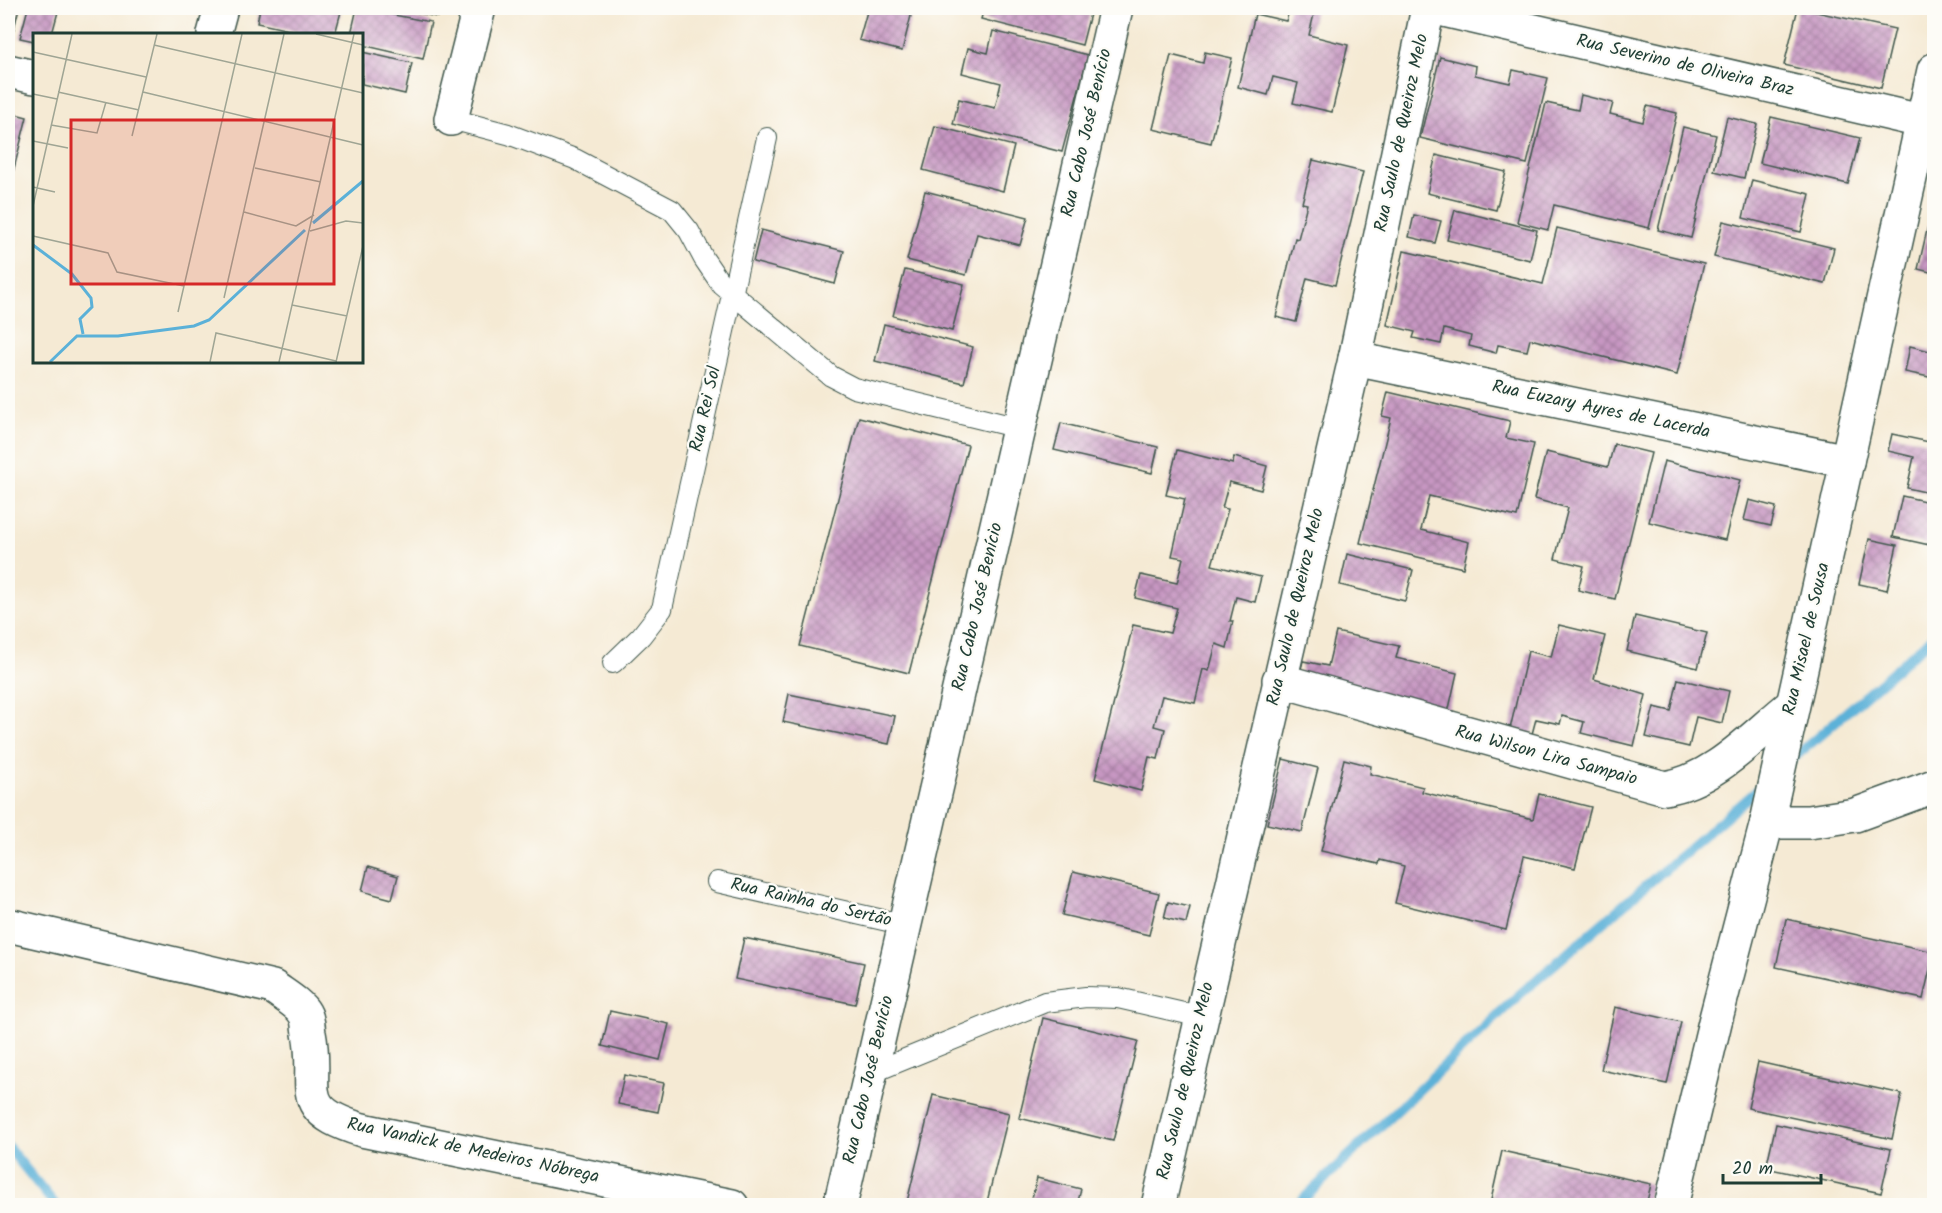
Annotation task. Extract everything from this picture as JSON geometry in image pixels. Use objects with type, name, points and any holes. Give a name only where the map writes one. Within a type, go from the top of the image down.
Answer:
[{"type":"street","points":[[214,33],[221,8]]},
{"type":"street","points":[[451,119],[479,8]]},
{"type":"street","name":"Rua Cabo José Benício","points":[[840,1206],[1116,8]]},
{"type":"street","name":"Rua Saulo de Queiroz Melo","points":[[1158,1206],[1355,359],[1428,8]]},
{"type":"street","name":"Rua Severino de Oliveira Braz","points":[[1435,8],[1928,123]]},
{"type":"street","name":"Rua Misael de Sousa","points":[[1671,1206],[1715,1022],[1769,814],[1781,751],[1847,461],[1928,123],[1935,70]]},
{"type":"street","points":[[8,71],[33,77]]},
{"type":"street","name":"Rua Euzary Ayres de Lacerda","points":[[1355,359],[1847,461]]},
{"type":"street","name":"Rua Wilson Lira Sampaio","points":[[1279,680],[1665,788],[1686,785],[1708,773],[1792,705]]},
{"type":"street","points":[[1769,814],[1809,822],[1855,816],[1935,786]]},
{"type":"street","name":"Rua Vandick de Medeiros Nóbrega","points":[[8,925],[273,987],[305,1013],[311,1046],[310,1081],[316,1104],[334,1122],[362,1130],[732,1206]]},
{"type":"lane","points":[[451,119],[508,134],[575,159],[672,210],[689,231],[721,284],[831,376],[854,388],[1019,428]]},
{"type":"lane","name":"Rua Rei Sol","points":[[614,663],[641,636],[662,609],[767,138]]},
{"type":"lane","name":"Rua Rainha do Sertão","points":[[717,882],[905,925]]},
{"type":"lane","points":[[871,1072],[1045,1002],[1086,997],[1118,998],[1201,1017]]},
{"type":"building","points":[[8,8],[19,8],[12,37],[8,36]]},
{"type":"building","points":[[28,8],[59,8],[52,33],[33,33],[33,41],[20,38]]},
{"type":"building","points":[[260,8],[342,8],[335,33],[302,33],[257,23]]},
{"type":"building","points":[[357,8],[431,22],[423,59],[363,45],[363,33],[351,33]]},
{"type":"building","points":[[397,8],[439,8],[437,17]]},
{"type":"building","points":[[868,8],[913,8],[902,51],[859,40]]},
{"type":"building","points":[[984,8],[1065,8],[1090,14],[1082,45],[981,19]]},
{"type":"building","points":[[1290,8],[1315,10],[1309,35],[1348,45],[1332,112],[1293,103],[1298,83],[1273,77],[1268,95],[1238,87],[1255,14],[1286,21]]},
{"type":"building","points":[[1798,8],[1895,29],[1881,88],[1784,65]]},
{"type":"building","points":[[993,31],[1088,55],[1062,152],[953,124],[959,99],[995,108],[1001,83],[962,73],[968,48],[988,53]]},
{"type":"building","points":[[363,52],[412,63],[405,94],[363,84]]},
{"type":"building","points":[[1205,52],[1232,58],[1211,143],[1153,129],[1171,55],[1203,63]]},
{"type":"building","points":[[1440,57],[1476,66],[1475,75],[1510,83],[1513,70],[1548,78],[1527,164],[1420,138]]},
{"type":"building","points":[[1581,95],[1613,103],[1610,114],[1643,122],[1647,106],[1677,113],[1649,228],[1554,205],[1548,230],[1517,222],[1546,103],[1578,110]]},
{"type":"building","points":[[8,112],[27,117],[8,192]]},
{"type":"building","points":[[1727,117],[1757,124],[1744,178],[1714,171]]},
{"type":"building","points":[[1771,117],[1860,138],[1848,184],[1760,163]]},
{"type":"building","points":[[935,126],[1014,146],[1003,191],[923,170]]},
{"type":"building","points":[[1683,127],[1716,135],[1691,238],[1658,230]]},
{"type":"building","points":[[1436,155],[1506,172],[1496,210],[1427,193]]},
{"type":"building","points":[[1313,160],[1363,172],[1335,285],[1307,278],[1296,322],[1276,317],[1295,238],[1298,239],[1307,204],[1302,203]]},
{"type":"building","points":[[1752,180],[1810,194],[1801,232],[1743,218]]},
{"type":"building","points":[[925,191],[1028,217],[1020,245],[977,234],[966,275],[907,260]]},
{"type":"building","points":[[1934,200],[1934,273],[1918,269]]},
{"type":"building","points":[[1455,210],[1537,230],[1530,260],[1447,240]]},
{"type":"building","points":[[1414,215],[1441,221],[1435,243],[1409,237]]},
{"type":"building","points":[[1723,221],[1834,248],[1825,284],[1714,257]]},
{"type":"building","points":[[1557,228],[1704,264],[1677,375],[1530,339],[1527,351],[1498,345],[1496,353],[1469,346],[1471,336],[1444,329],[1441,344],[1413,338],[1415,332],[1387,325],[1404,251],[1543,284]]},
{"type":"building","points":[[761,230],[844,251],[835,284],[753,262]]},
{"type":"building","points":[[905,270],[964,284],[952,331],[893,316]]},
{"type":"building","points":[[884,324],[973,347],[964,383],[875,361]]},
{"type":"building","points":[[1910,346],[1934,352],[1934,378],[1905,372]]},
{"type":"building","points":[[1388,392],[1510,421],[1506,438],[1534,444],[1517,517],[1429,496],[1421,530],[1469,542],[1463,568],[1360,543],[1391,418],[1382,416]]},
{"type":"building","points":[[859,417],[968,445],[909,673],[800,646]]},
{"type":"building","points":[[1061,423],[1158,447],[1152,473],[1054,450]]},
{"type":"building","points":[[1892,434],[1934,443],[1934,494],[1907,488],[1914,457],[1888,451]]},
{"type":"building","points":[[1614,444],[1651,453],[1615,599],[1578,590],[1584,566],[1555,559],[1568,508],[1534,499],[1546,452],[1608,467]]},
{"type":"building","points":[[1177,450],[1233,464],[1234,457],[1267,466],[1261,490],[1229,482],[1222,508],[1228,509],[1212,565],[1261,577],[1255,602],[1236,597],[1227,648],[1216,644],[1209,671],[1203,669],[1195,703],[1162,696],[1154,726],[1165,729],[1158,759],[1149,757],[1141,791],[1095,779],[1133,625],[1170,633],[1177,608],[1135,598],[1141,575],[1177,583],[1183,558],[1172,556],[1185,499],[1166,495]]},
{"type":"building","points":[[1664,461],[1740,480],[1725,540],[1649,522]]},
{"type":"building","points":[[1902,496],[1934,503],[1934,546],[1893,537]]},
{"type":"building","points":[[1749,500],[1776,507],[1771,526],[1744,520]]},
{"type":"building","points":[[1869,539],[1897,545],[1887,590],[1859,584]]},
{"type":"building","points":[[1347,554],[1413,570],[1405,601],[1340,585]]},
{"type":"building","points":[[1635,616],[1707,633],[1698,668],[1627,651]]},
{"type":"building","points":[[1559,625],[1605,636],[1594,679],[1646,695],[1634,746],[1581,733],[1584,722],[1562,716],[1560,724],[1536,719],[1532,734],[1510,729],[1528,651],[1551,657]]},
{"type":"building","points":[[1336,632],[1399,646],[1396,658],[1457,673],[1448,713],[1299,677],[1303,661],[1328,666]]},
{"type":"building","points":[[1678,679],[1729,691],[1722,723],[1696,717],[1689,747],[1646,737],[1654,707],[1671,711]]},
{"type":"building","points":[[789,694],[895,716],[889,744],[783,722]]},
{"type":"building","points":[[1283,759],[1318,768],[1302,832],[1267,824]]},
{"type":"building","points":[[1344,759],[1371,766],[1370,774],[1423,787],[1422,792],[1533,819],[1539,794],[1591,807],[1575,868],[1524,856],[1506,930],[1395,903],[1404,866],[1380,860],[1379,864],[1321,851]]},
{"type":"building","points":[[368,867],[398,876],[392,899],[362,891]]},
{"type":"building","points":[[1073,872],[1159,893],[1149,935],[1062,915]]},
{"type":"building","points":[[1168,902],[1190,907],[1186,923],[1164,918]]},
{"type":"building","points":[[1786,919],[1934,952],[1923,999],[1776,967]]},
{"type":"building","points":[[744,938],[864,963],[855,1004],[735,979]]},
{"type":"building","points":[[1615,1007],[1681,1022],[1667,1084],[1601,1070]]},
{"type":"building","points":[[610,1011],[669,1024],[660,1060],[602,1046]]},
{"type":"building","points":[[1043,1018],[1138,1041],[1113,1141],[1019,1118]]},
{"type":"building","points":[[1758,1062],[1902,1094],[1892,1139],[1748,1108]]},
{"type":"building","points":[[624,1075],[664,1083],[658,1112],[618,1104]]},
{"type":"building","points":[[933,1095],[1009,1113],[986,1206],[906,1206]]},
{"type":"building","points":[[1776,1124],[1891,1149],[1881,1193],[1766,1168]]},
{"type":"building","points":[[1502,1151],[1651,1184],[1646,1206],[1516,1206],[1491,1200]]},
{"type":"building","points":[[1037,1178],[1081,1189],[1077,1206],[1030,1206]]},
{"type":"waterway","points":[[1789,762],[1934,636]]},
{"type":"waterway","points":[[1296,1206],[1519,995],[1766,782]]},
{"type":"waterway","points":[[8,1147],[56,1206]]}]
